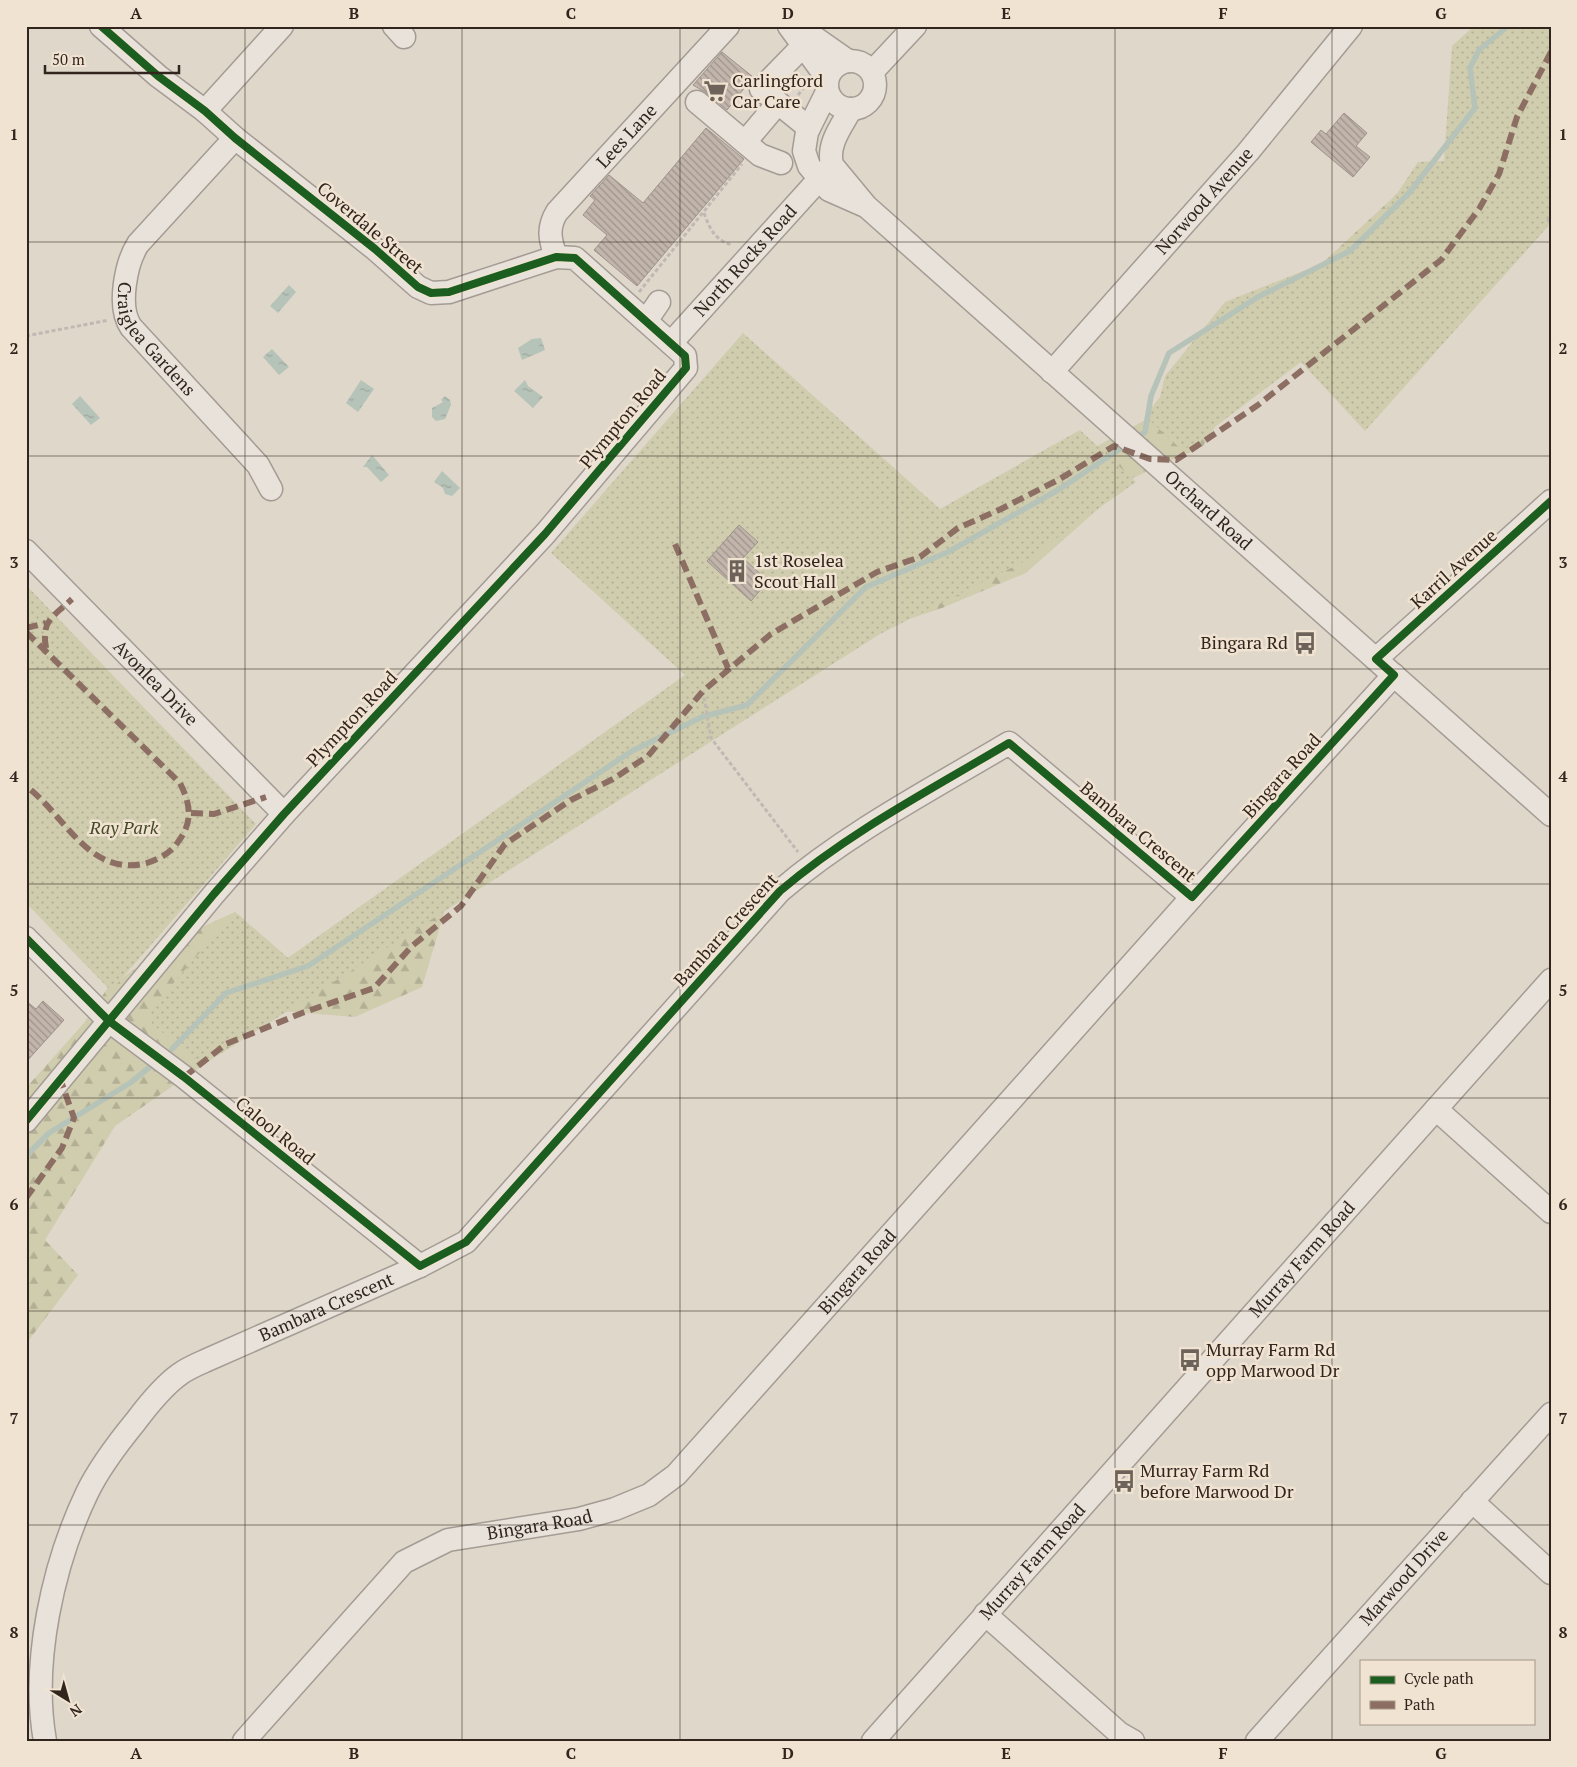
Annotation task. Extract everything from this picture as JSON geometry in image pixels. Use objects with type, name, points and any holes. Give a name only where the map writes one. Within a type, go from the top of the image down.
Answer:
[{"type":"street","name":"Coverdale Street","points":[[101,26],[158,76],[205,111],[235,138],[424,291],[449,292],[556,256]]},
{"type":"street","points":[[205,111],[282,26]]},
{"type":"street","name":"Lees Lane","points":[[556,256],[550,239],[551,221],[557,212],[728,26]]},
{"type":"street","points":[[789,26],[800,36],[848,61],[862,63],[872,72],[875,79],[874,94],[865,105],[851,110],[835,137],[830,150],[826,172],[809,166],[804,152],[809,128],[837,64],[848,61]]},
{"type":"street","points":[[872,72],[915,26]]},
{"type":"street","name":"Norwood Avenue","points":[[1052,372],[1237,165],[1351,26]]},
{"type":"street","points":[[800,36],[836,104],[851,110]]},
{"type":"street","points":[[800,36],[762,89],[809,128]]},
{"type":"street","points":[[697,102],[760,155],[776,166],[794,153],[804,152]]},
{"type":"street","points":[[749,146],[782,106]]},
{"type":"street","name":"Craiglea Gardens","points":[[235,138],[134,249],[123,300],[125,316],[131,327],[258,465],[271,489]]},
{"type":"street","name":"Orchard Road","points":[[826,172],[1551,815]]},
{"type":"street","name":"North Rocks Road","points":[[671,343],[826,172]]},
{"type":"street","points":[[556,256],[575,258],[652,311],[671,343]]},
{"type":"street","name":"Plympton Road","points":[[26,1121],[214,894],[284,814],[545,534],[686,368],[685,356],[671,343]]},
{"type":"street","name":"Karril Avenue","points":[[1376,659],[1551,501]]},
{"type":"street","name":"Avonlea Drive","points":[[26,552],[284,814]]},
{"type":"street","name":"Bingara Road","points":[[244,1741],[404,1562],[448,1540],[580,1519],[615,1509],[649,1495],[676,1475],[1192,897],[1394,675]]},
{"type":"street","name":"Bambara Crescent","points":[[45,1741],[41,1718],[43,1664],[48,1617],[64,1550],[87,1492],[122,1437],[149,1404],[180,1374],[207,1360],[420,1266],[466,1242],[780,891],[809,866],[882,819],[1010,743],[1192,897]]},
{"type":"street","name":"Calool Road","points":[[26,938],[109,1021],[184,1077],[420,1266]]},
{"type":"street","name":"Murray Farm Road","points":[[873,1741],[1551,980]]},
{"type":"street","points":[[1436,1109],[1551,1212]]},
{"type":"street","name":"Marwood Drive","points":[[1257,1741],[1551,1414]]},
{"type":"street","points":[[1472,1501],[1551,1573]]},
{"type":"street","points":[[985,1614],[1119,1733],[1133,1741]]},
{"type":"path","points":[[782,106],[805,86]]},
{"type":"path","points":[[652,311],[635,297],[704,213],[749,146]]},
{"type":"path","points":[[704,213],[712,234],[724,243],[742,247]]},
{"type":"path","points":[[1546,219],[1551,223]]},
{"type":"path","points":[[26,336],[125,316]]},
{"type":"path","points":[[703,691],[711,738],[809,866]]},
{"type":"green space","points":[[1474,26],[1551,26],[1551,223],[1365,431],[1301,362],[1183,451],[1145,416],[1160,397],[1165,376],[1225,302],[1341,256],[1350,243],[1361,248],[1418,162],[1444,161],[1452,46]]},
{"type":"green space","points":[[1427,166],[1488,228],[1271,337],[1203,446],[1133,478],[1026,573],[942,608],[829,646],[457,870],[422,987],[355,1017],[268,1010],[203,1065],[115,1126],[45,1240],[78,1275],[26,1344],[26,1088],[84,1023],[107,989],[176,939],[235,912],[288,958],[686,675],[928,537],[1164,410]]},
{"type":"green space","points":[[743,333],[940,509],[1080,430],[1136,482],[1023,562],[880,634],[203,1065],[152,1024],[151,1009],[235,912],[288,958],[685,675],[551,553]]},
{"type":"green space","name":"Ray Park","points":[[26,585],[256,824],[111,991],[26,903]]},
{"type":"water","points":[[289,285],[296,292],[278,313],[270,306]]},
{"type":"water","points":[[541,338],[545,350],[522,360],[518,348],[532,339]]},
{"type":"water","points":[[272,349],[289,367],[279,375],[263,357]]},
{"type":"water","points":[[361,380],[374,389],[358,412],[346,403]]},
{"type":"water","points":[[525,380],[528,386],[543,397],[533,408],[514,391]]},
{"type":"water","points":[[80,396],[100,418],[91,425],[72,404]]},
{"type":"water","points":[[445,396],[450,400],[451,405],[445,419],[436,421],[432,417],[432,408],[443,402],[441,400]]},
{"type":"water","points":[[372,455],[389,475],[381,482],[367,467],[363,467]]},
{"type":"water","points":[[442,471],[460,488],[452,496],[445,494],[443,488],[434,482]]},
{"type":"building","points":[[722,52],[753,77],[727,110],[693,85]]},
{"type":"building","points":[[1344,113],[1367,133],[1356,146],[1370,157],[1353,177],[1311,142],[1321,130],[1326,134]]},
{"type":"building","points":[[706,128],[744,159],[637,286],[594,250],[607,235],[583,215],[595,200],[590,196],[609,175],[643,203]]},
{"type":"building","name":"1st Roselea Scout Hall","points":[[739,525],[758,542],[743,558],[768,581],[751,601],[707,561]]},
{"type":"building","points":[[26,1001],[36,1009],[43,1001],[64,1020],[26,1062]]},
{"type":"waterway","points":[[1136,438],[1145,432],[1151,396],[1169,353],[1258,297],[1350,251],[1409,193],[1475,108],[1470,68],[1479,50],[1508,26]]},
{"type":"waterway","points":[[172,1049],[226,993],[308,966],[632,751],[702,717],[747,705],[866,587],[948,552],[1058,490],[1126,445]]},
{"type":"waterway","points":[[26,1156],[49,1133],[130,1083],[151,1066]]},
{"type":"marked path","points":[[184,1077],[226,1044],[302,1013],[374,988],[412,946],[461,906],[505,844],[571,800],[613,779],[648,756],[703,691],[771,634],[877,572],[920,557],[958,528],[1058,480],[1114,446],[1150,459],[1176,460],[1258,405],[1441,260],[1479,209],[1499,174],[1517,117],[1551,52]]},
{"type":"marked path","points":[[675,544],[728,668]]},
{"type":"marked path","points":[[46,648],[45,631],[47,625],[54,615],[72,599]]},
{"type":"marked path","points":[[26,628],[46,623]]},
{"type":"marked path","points":[[26,632],[180,783],[188,806],[188,820],[183,835],[175,846],[160,857],[147,863],[127,865],[109,862],[94,853],[80,841],[26,786]]},
{"type":"marked path","points":[[191,813],[214,814],[266,797]]},
{"type":"marked path","points":[[26,1198],[62,1148],[74,1118],[61,1081]]},
{"type":"cycle path","points":[[26,1121],[214,894],[284,814],[545,534],[686,368],[685,356],[575,258],[556,257],[449,292],[431,293],[418,287],[375,249],[235,138],[205,111],[158,76],[101,26]]},
{"type":"cycle path","points":[[26,938],[109,1021],[184,1077],[420,1266],[466,1242],[780,891],[862,830],[1009,743],[1192,897],[1394,675],[1376,659],[1551,501]]},
{"type":"place","name":"Carlingford Car Care","points":[[715,91]]},
{"type":"place","name":"1st Roselea Scout Hall","points":[[737,571]]},
{"type":"place","name":"Bingara Rd","points":[[1305,643]]},
{"type":"place","name":"Murray Farm Rd opp Marwood Dr","points":[[1190,1360]]},
{"type":"place","name":"Murray Farm Rd before Marwood Dr","points":[[1124,1481]]}]
